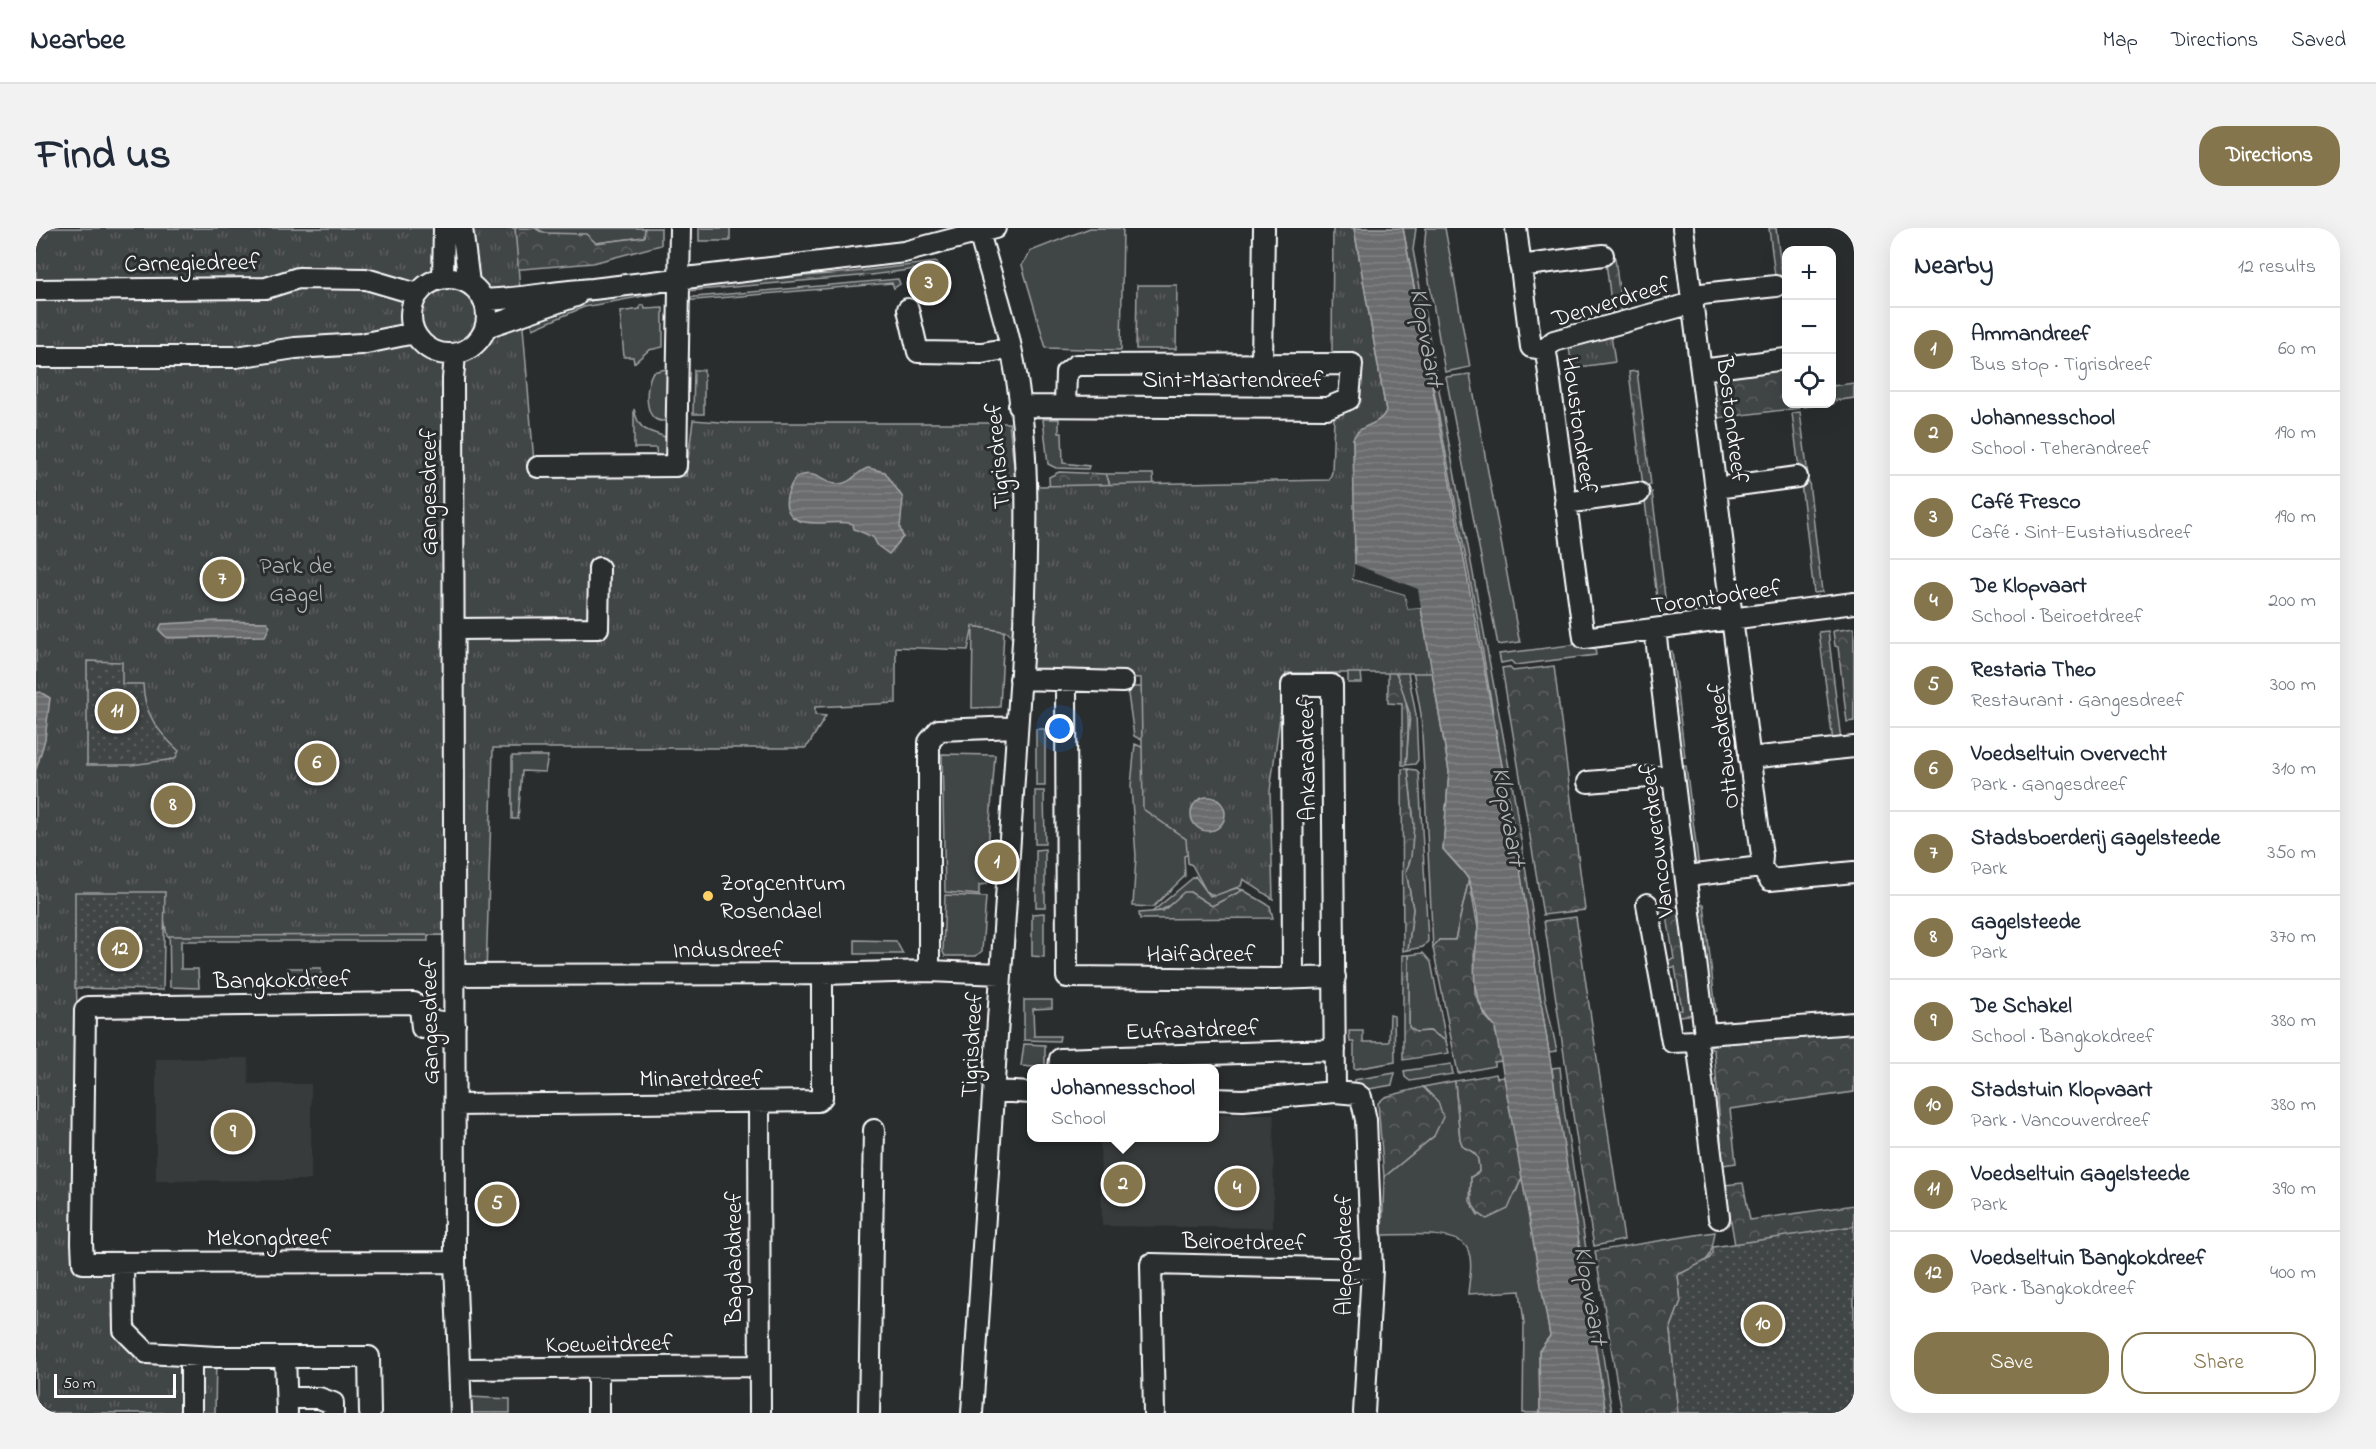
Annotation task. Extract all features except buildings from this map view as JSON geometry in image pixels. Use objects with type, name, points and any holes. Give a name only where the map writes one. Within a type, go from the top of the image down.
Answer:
[{"type":"street","points":[[443,278],[444,228]]},
{"type":"street","points":[[462,228],[469,283],[483,300],[487,313],[486,327],[474,345],[455,354],[439,353],[424,346],[414,333],[411,313],[417,294],[429,284],[443,278],[469,283]]},
{"type":"street","points":[[538,466],[676,466],[680,228]]},
{"type":"street","name":"Sint-Maartendreef","points":[[1262,363],[1264,228]]},
{"type":"street","name":"Houstondreef","points":[[1516,228],[1531,347],[1545,349],[1584,638]]},
{"type":"street","name":"Bostondreef","points":[[1683,228],[1734,619]]},
{"type":"street","points":[[483,300],[512,299],[555,291],[593,289],[904,252],[984,229]]},
{"type":"street","name":"Tigrisdreef","points":[[972,1413],[1020,680],[1028,522],[1019,406],[1011,348],[984,229]]},
{"type":"street","points":[[1520,267],[1603,255]]},
{"type":"street","name":"Carnegiedreef","points":[[36,290],[266,288],[298,278],[366,279],[417,294]]},
{"type":"street","name":"Denverdreef","points":[[1545,349],[1554,341],[1693,299],[1776,286]]},
{"type":"street","points":[[486,327],[539,311],[593,289]]},
{"type":"street","points":[[908,309],[918,352],[982,353],[1011,348]]},
{"type":"street","points":[[36,357],[236,357],[295,348],[361,344],[414,333]]},
{"type":"street","name":"Gangesdreef","points":[[455,354],[455,1262],[461,1413]]},
{"type":"street","points":[[1701,370],[1782,360]]},
{"type":"street","name":"Sint-Maartendreef","points":[[1019,406],[1328,408],[1349,399],[1352,364],[1076,365],[1066,373],[1065,405]]},
{"type":"street","points":[[1716,488],[1797,477]]},
{"type":"street","points":[[1565,503],[1639,493]]},
{"type":"street","points":[[454,629],[598,628],[599,568]]},
{"type":"street","name":"Torontodreef","points":[[1584,638],[1854,603]]},
{"type":"street","name":"Ottawadreef","points":[[1734,619],[1762,856],[1761,867]]},
{"type":"street","name":"Vancouverdreef","points":[[1655,630],[1687,876],[1719,1218]]},
{"type":"street","points":[[1020,680],[1123,682]]},
{"type":"street","name":"Haifadreef","points":[[1066,681],[1067,977],[1293,979],[1335,977]]},
{"type":"street","name":"Ankaradreef","points":[[1293,979],[1292,684],[1332,685],[1335,1092]]},
{"type":"street","points":[[929,971],[929,742],[939,730],[1017,727]]},
{"type":"street","points":[[1749,758],[1854,747]]},
{"type":"street","points":[[1588,782],[1673,775]]},
{"type":"street","points":[[1687,876],[1761,867],[1770,880],[1854,872]]},
{"type":"street","name":"Vancouverdreef","points":[[1647,904],[1672,1042],[1701,1037]]},
{"type":"street","name":"Indusdreef","points":[[455,975],[822,974],[929,971],[1001,974]]},
{"type":"street","name":"Minaretdreef","points":[[456,1105],[759,1104],[818,1101],[822,1097],[822,974]]},
{"type":"street","name":"Bangkokdreef","points":[[83,1263],[85,1010],[87,1007],[414,1003],[420,1007],[422,1028],[435,1021],[455,1024]]},
{"type":"street","points":[[1701,1037],[1854,1023]]},
{"type":"street","name":"Eufraatdreef","points":[[1059,1064],[1060,1059],[1335,1050]]},
{"type":"street","points":[[994,1091],[1027,1093]]},
{"type":"street","points":[[1219,1100],[1335,1092]]},
{"type":"street","name":"Aleppodreef","points":[[1335,1092],[1357,1094],[1361,1097],[1366,1120],[1372,1269],[1364,1413]]},
{"type":"street","name":"Bagdaddreef","points":[[759,1104],[758,1366],[760,1413]]},
{"type":"street","points":[[869,1413],[873,1130]]},
{"type":"street","name":"Mekongdreef","points":[[83,1263],[455,1262]]},
{"type":"street","points":[[123,1264],[124,1330],[147,1353],[191,1356],[369,1357],[370,1413]]},
{"type":"street","name":"Beiroetdreef","points":[[1154,1413],[1151,1264],[1372,1269]]},
{"type":"street","points":[[191,1356],[191,1413]]},
{"type":"street","points":[[285,1357],[287,1406],[319,1398],[333,1402],[333,1413]]},
{"type":"street","name":"Koeweitdreef","points":[[460,1369],[598,1370],[758,1366]]},
{"type":"street","points":[[598,1370],[598,1413]]},
{"type":"shaded area","points":[[248,1058],[249,1084],[311,1084],[311,1180],[156,1181],[156,1059]]},
{"type":"shaded area","points":[[1219,1114],[1274,1114],[1273,1228],[1102,1226],[1100,1142],[1219,1142]]},
{"type":"green space","name":"Park de Gagel","points":[[36,228],[515,228],[535,475],[686,476],[693,420],[734,423],[1009,423],[1015,475],[1040,486],[1329,480],[1332,472],[1334,418],[1337,412],[1350,411],[1360,397],[1351,354],[1332,353],[1333,228],[1354,228],[1386,411],[1379,420],[1353,439],[1356,561],[1353,579],[1405,594],[1421,608],[1433,673],[1286,673],[1270,791],[1273,899],[1243,879],[1241,886],[1214,896],[1206,891],[1192,865],[1188,863],[1186,839],[1143,809],[1141,678],[1034,673],[1008,632],[973,626],[968,650],[896,647],[896,703],[815,707],[815,715],[826,716],[805,748],[493,748],[486,975],[455,975],[453,935],[167,936],[162,906],[75,925],[83,1263],[123,1264],[133,1340],[216,1357],[215,1413],[36,1413]]},
{"type":"green space","points":[[495,228],[535,228],[543,233],[586,234],[596,243],[644,237],[645,228],[661,228],[661,245],[593,263],[511,270]]},
{"type":"green space","points":[[535,228],[645,228],[646,233],[644,237],[596,243],[581,236],[550,234]]},
{"type":"green space","points":[[699,228],[730,228],[730,241],[699,241]]},
{"type":"green space","points":[[1090,228],[1123,228],[1121,350],[1046,348],[1022,265],[1031,251]]},
{"type":"green space","points":[[1403,228],[1416,228],[1413,250],[1513,789],[1546,1001],[1557,1051],[1549,1052],[1477,616]]},
{"type":"green space","points":[[1426,228],[1445,228],[1470,367],[1445,372],[1424,252]]},
{"type":"green space","points":[[1769,228],[1776,228],[1782,275],[1782,283],[1776,284]]},
{"type":"green space","points":[[1615,258],[1622,315],[1613,318],[1606,262],[1607,259]]},
{"type":"green space","points":[[937,262],[938,266],[871,275],[687,291],[687,286],[853,272]]},
{"type":"green space","points":[[898,279],[900,284],[894,288],[892,283],[684,301],[685,298]]},
{"type":"green space","points":[[1137,285],[1177,285],[1176,349],[1136,349]]},
{"type":"green space","points":[[665,288],[666,292],[584,307],[533,329],[531,319],[594,300]]},
{"type":"green space","points":[[644,305],[645,309],[663,308],[663,347],[649,350],[634,363],[633,357],[624,357],[620,312],[640,309],[640,306]]},
{"type":"green space","points":[[1611,336],[1615,362],[1572,368],[1569,347]]},
{"type":"green space","points":[[1782,365],[1782,408],[1799,408],[1718,418],[1712,374]]},
{"type":"green space","points":[[666,369],[669,371],[668,420],[660,421],[650,412],[647,395],[653,372]]},
{"type":"green space","points":[[694,370],[704,370],[704,414],[693,414]]},
{"type":"green space","points":[[1637,371],[1651,485],[1643,486],[1629,372]]},
{"type":"green space","points":[[1470,374],[1521,642],[1498,645],[1446,377]]},
{"type":"green space","points":[[1854,383],[1854,398],[1836,401],[1836,385]]},
{"type":"green space","points":[[634,409],[636,418],[643,428],[669,439],[669,454],[664,458],[657,459],[656,448],[634,448]]},
{"type":"green space","points":[[1800,412],[1808,476],[1800,477],[1792,413]]},
{"type":"green space","points":[[1043,419],[1059,419],[1063,463],[1089,466],[1088,469],[1056,468],[1048,464]]},
{"type":"green space","points":[[1059,472],[1106,474],[1110,485],[1106,501],[1051,520],[1049,477]]},
{"type":"green space","points":[[1106,474],[1153,474],[1155,499],[1102,510],[1110,485]]},
{"type":"green space","points":[[1809,482],[1822,592],[1814,593],[1801,483]]},
{"type":"green space","points":[[1652,492],[1666,605],[1658,606],[1644,493]]},
{"type":"green space","points":[[1421,608],[1449,771],[1443,849],[1469,879],[1455,940],[1439,940],[1433,948],[1421,714],[1404,620]]},
{"type":"green space","points":[[973,626],[1004,631],[1000,707],[972,708]]},
{"type":"green space","points":[[1854,628],[1854,721],[1847,722],[1838,647],[1835,646],[1833,631]]},
{"type":"green space","points":[[1400,630],[1416,715],[1418,760],[1415,764],[1406,765],[1410,714],[1394,668],[1361,672],[1362,683],[1348,683],[1348,672]]},
{"type":"green space","points":[[1828,631],[1841,741],[1833,742],[1819,632]]},
{"type":"green space","points":[[1594,642],[1596,655],[1515,665],[1511,661],[1501,663],[1499,654]]},
{"type":"green space","points":[[1672,651],[1685,757],[1678,758],[1664,652]]},
{"type":"green space","points":[[87,661],[122,662],[122,684],[143,684],[149,713],[165,737],[179,751],[175,759],[131,765],[87,765]]},
{"type":"green space","points":[[1554,666],[1585,910],[1543,915],[1502,668],[1509,667],[1513,671]]},
{"type":"green space","points":[[1394,668],[1404,695],[1408,715],[1406,765],[1402,765],[1402,704],[1388,703],[1388,669]]},
{"type":"green space","points":[[1127,687],[1195,687],[1163,751],[1134,736]]},
{"type":"green space","points":[[1036,729],[1045,729],[1045,786],[1036,786]]},
{"type":"green space","points":[[1135,744],[1179,764],[1204,848],[1184,856],[1185,876],[1153,907],[1133,906],[1136,856],[1131,786]]},
{"type":"green space","points":[[942,754],[995,755],[988,849],[984,849],[984,860],[988,861],[987,884],[979,885],[979,895],[945,892]]},
{"type":"green space","points":[[512,756],[548,756],[545,772],[522,771],[518,819],[512,819]]},
{"type":"green space","points":[[1686,766],[1699,868],[1691,863],[1678,767]]},
{"type":"green space","points":[[1402,769],[1408,769],[1414,825],[1411,857],[1406,872],[1413,909],[1408,950],[1403,951]]},
{"type":"green space","points":[[1408,769],[1416,770],[1419,774],[1428,941],[1423,947],[1408,950],[1413,909],[1406,872],[1411,857],[1413,814]]},
{"type":"green space","points":[[1035,791],[1044,791],[1045,844],[1035,844]]},
{"type":"green space","points":[[1045,849],[1045,907],[1036,907],[1036,850]]},
{"type":"green space","points":[[1195,876],[1210,896],[1237,888],[1243,890],[1212,906],[1190,892],[1166,907],[1151,913]]},
{"type":"green space","points":[[1469,879],[1478,928],[1474,952],[1475,994],[1486,1017],[1495,1027],[1502,1061],[1494,1062],[1494,1066],[1458,1073],[1433,948],[1439,940],[1455,940]]},
{"type":"green space","points":[[1243,890],[1270,906],[1273,918],[1140,919],[1139,913],[1163,911],[1184,892],[1190,892],[1212,906]]},
{"type":"green space","points":[[75,892],[165,892],[163,990],[75,988]]},
{"type":"green space","points":[[945,895],[986,897],[982,951],[976,956],[945,956],[943,952]]},
{"type":"green space","points":[[427,904],[428,941],[181,941],[181,969],[198,969],[199,988],[170,987],[169,918]]},
{"type":"green space","points":[[1704,904],[1716,1011],[1709,1012],[1696,905]]},
{"type":"green space","points":[[1684,906],[1697,1014],[1671,1017],[1671,1012],[1682,1010],[1675,967],[1664,968],[1663,961],[1674,959],[1667,916],[1656,917],[1655,910]]},
{"type":"green space","points":[[1044,913],[1044,957],[1032,956],[1032,914]]},
{"type":"green space","points":[[1576,917],[1624,1240],[1594,1246],[1544,921]]},
{"type":"green space","points":[[855,940],[896,941],[903,954],[855,954]]},
{"type":"green space","points":[[1423,953],[1431,962],[1446,1041],[1430,1031],[1416,1032],[1409,1027],[1409,955]]},
{"type":"green space","points":[[1403,955],[1409,955],[1409,1027],[1416,1032],[1430,1031],[1446,1041],[1449,1053],[1403,1060]]},
{"type":"green space","points":[[287,968],[321,968],[322,988],[287,988]]},
{"type":"green space","points":[[1024,1000],[1052,1000],[1052,1008],[1033,1009],[1034,1036],[1060,1036],[1059,1041],[1024,1040]]},
{"type":"green space","points":[[1390,1015],[1394,1016],[1395,1062],[1354,1069],[1354,1042],[1350,1042],[1349,1031],[1363,1031],[1363,1042],[1389,1042]]},
{"type":"green space","points":[[1854,1032],[1854,1092],[1730,1109],[1736,1163],[1723,1165],[1714,1050],[1711,1049],[1711,1045]]},
{"type":"green space","points":[[1024,1044],[1045,1045],[1045,1064],[1021,1066]]},
{"type":"green space","points":[[1451,1064],[1453,1074],[1410,1081],[1405,1077],[1404,1071]]},
{"type":"green space","points":[[1560,1067],[1564,1110],[1612,1413],[1606,1413],[1599,1379],[1557,1110],[1552,1068]]},
{"type":"green space","points":[[1395,1073],[1392,1085],[1369,1089],[1354,1088],[1354,1080]]},
{"type":"green space","points":[[1496,1074],[1497,1078],[1504,1077],[1523,1175],[1508,1209],[1487,1219],[1477,1211],[1472,1201],[1471,1177],[1479,1172],[1479,1163],[1477,1156],[1463,1147],[1460,1139],[1455,1081]]},
{"type":"green space","points":[[1455,1081],[1460,1139],[1463,1147],[1477,1156],[1479,1163],[1479,1172],[1471,1177],[1470,1201],[1478,1215],[1516,1192],[1523,1175],[1550,1336],[1539,1351],[1540,1413],[1523,1413],[1524,1323],[1520,1291],[1468,1294],[1469,1253],[1461,1242],[1452,1238],[1415,1234],[1382,1235],[1384,1177],[1434,1136],[1438,1102],[1423,1087]]},
{"type":"green space","points":[[1423,1087],[1438,1102],[1443,1117],[1434,1136],[1384,1177],[1378,1103],[1385,1097]]},
{"type":"green space","points":[[1743,1183],[1750,1220],[1854,1205],[1854,1226],[1735,1245],[1725,1185]]},
{"type":"green space","points":[[1854,1226],[1854,1413],[1678,1413],[1670,1330],[1681,1301],[1678,1275],[1709,1259],[1713,1253],[1713,1247]]},
{"type":"green space","points":[[1715,1232],[1711,1251],[1706,1261],[1678,1275],[1681,1301],[1670,1330],[1678,1413],[1622,1413],[1595,1251]]},
{"type":"green space","points":[[469,1397],[510,1399],[510,1413],[470,1413]]},
{"type":"water","name":"Klopvaart","points":[[1354,228],[1403,228],[1514,831],[1606,1413],[1540,1413],[1539,1351],[1550,1336],[1495,1027],[1480,1003],[1474,980],[1478,922],[1475,904],[1467,877],[1443,849],[1449,771],[1421,608],[1408,609],[1405,594],[1353,579],[1355,561],[1353,439],[1359,430],[1379,420],[1386,411]]},
{"type":"water","points":[[868,468],[885,472],[903,498],[900,528],[903,537],[889,554],[878,546],[873,537],[854,529],[853,524],[806,522],[791,516],[786,504],[787,496],[796,477],[810,474],[833,484],[839,484],[847,482]]},
{"type":"water","points":[[217,621],[267,622],[270,626],[265,636],[167,638],[159,630],[162,624]]},
{"type":"water","points":[[40,692],[50,698],[45,739],[36,770],[36,693]]},
{"type":"water","points":[[1208,797],[1220,802],[1225,814],[1220,826],[1208,831],[1196,826],[1191,814],[1196,802]]},
{"type":"pier","points":[[1354,564],[1418,589],[1421,608],[1408,609],[1405,594],[1353,579]]},
{"type":"place","name":"Café Fresco","points":[[929,283]]},
{"type":"place","name":"Stadsboerderij Gagelsteede","points":[[222,579]]},
{"type":"place","name":"Voedseltuin Gagelsteede","points":[[117,711]]},
{"type":"place","name":"Voedseltuin Overvecht","points":[[317,763]]},
{"type":"place","name":"Gagelsteede","points":[[173,805]]},
{"type":"place","name":"Ammandreef","points":[[997,862]]},
{"type":"place","name":"Zorgcentrum Rosendael","points":[[708,896]]},
{"type":"place","name":"Voedseltuin Bangkokdreef","points":[[120,949]]},
{"type":"place","name":"De Schakel","points":[[233,1132]]},
{"type":"place","name":"Johannesschool","points":[[1123,1184]]},
{"type":"place","name":"De Klopvaart","points":[[1237,1188]]},
{"type":"place","name":"Restaria Theo","points":[[497,1204]]},
{"type":"place","name":"Stadstuin Klopvaart","points":[[1763,1324]]}]
